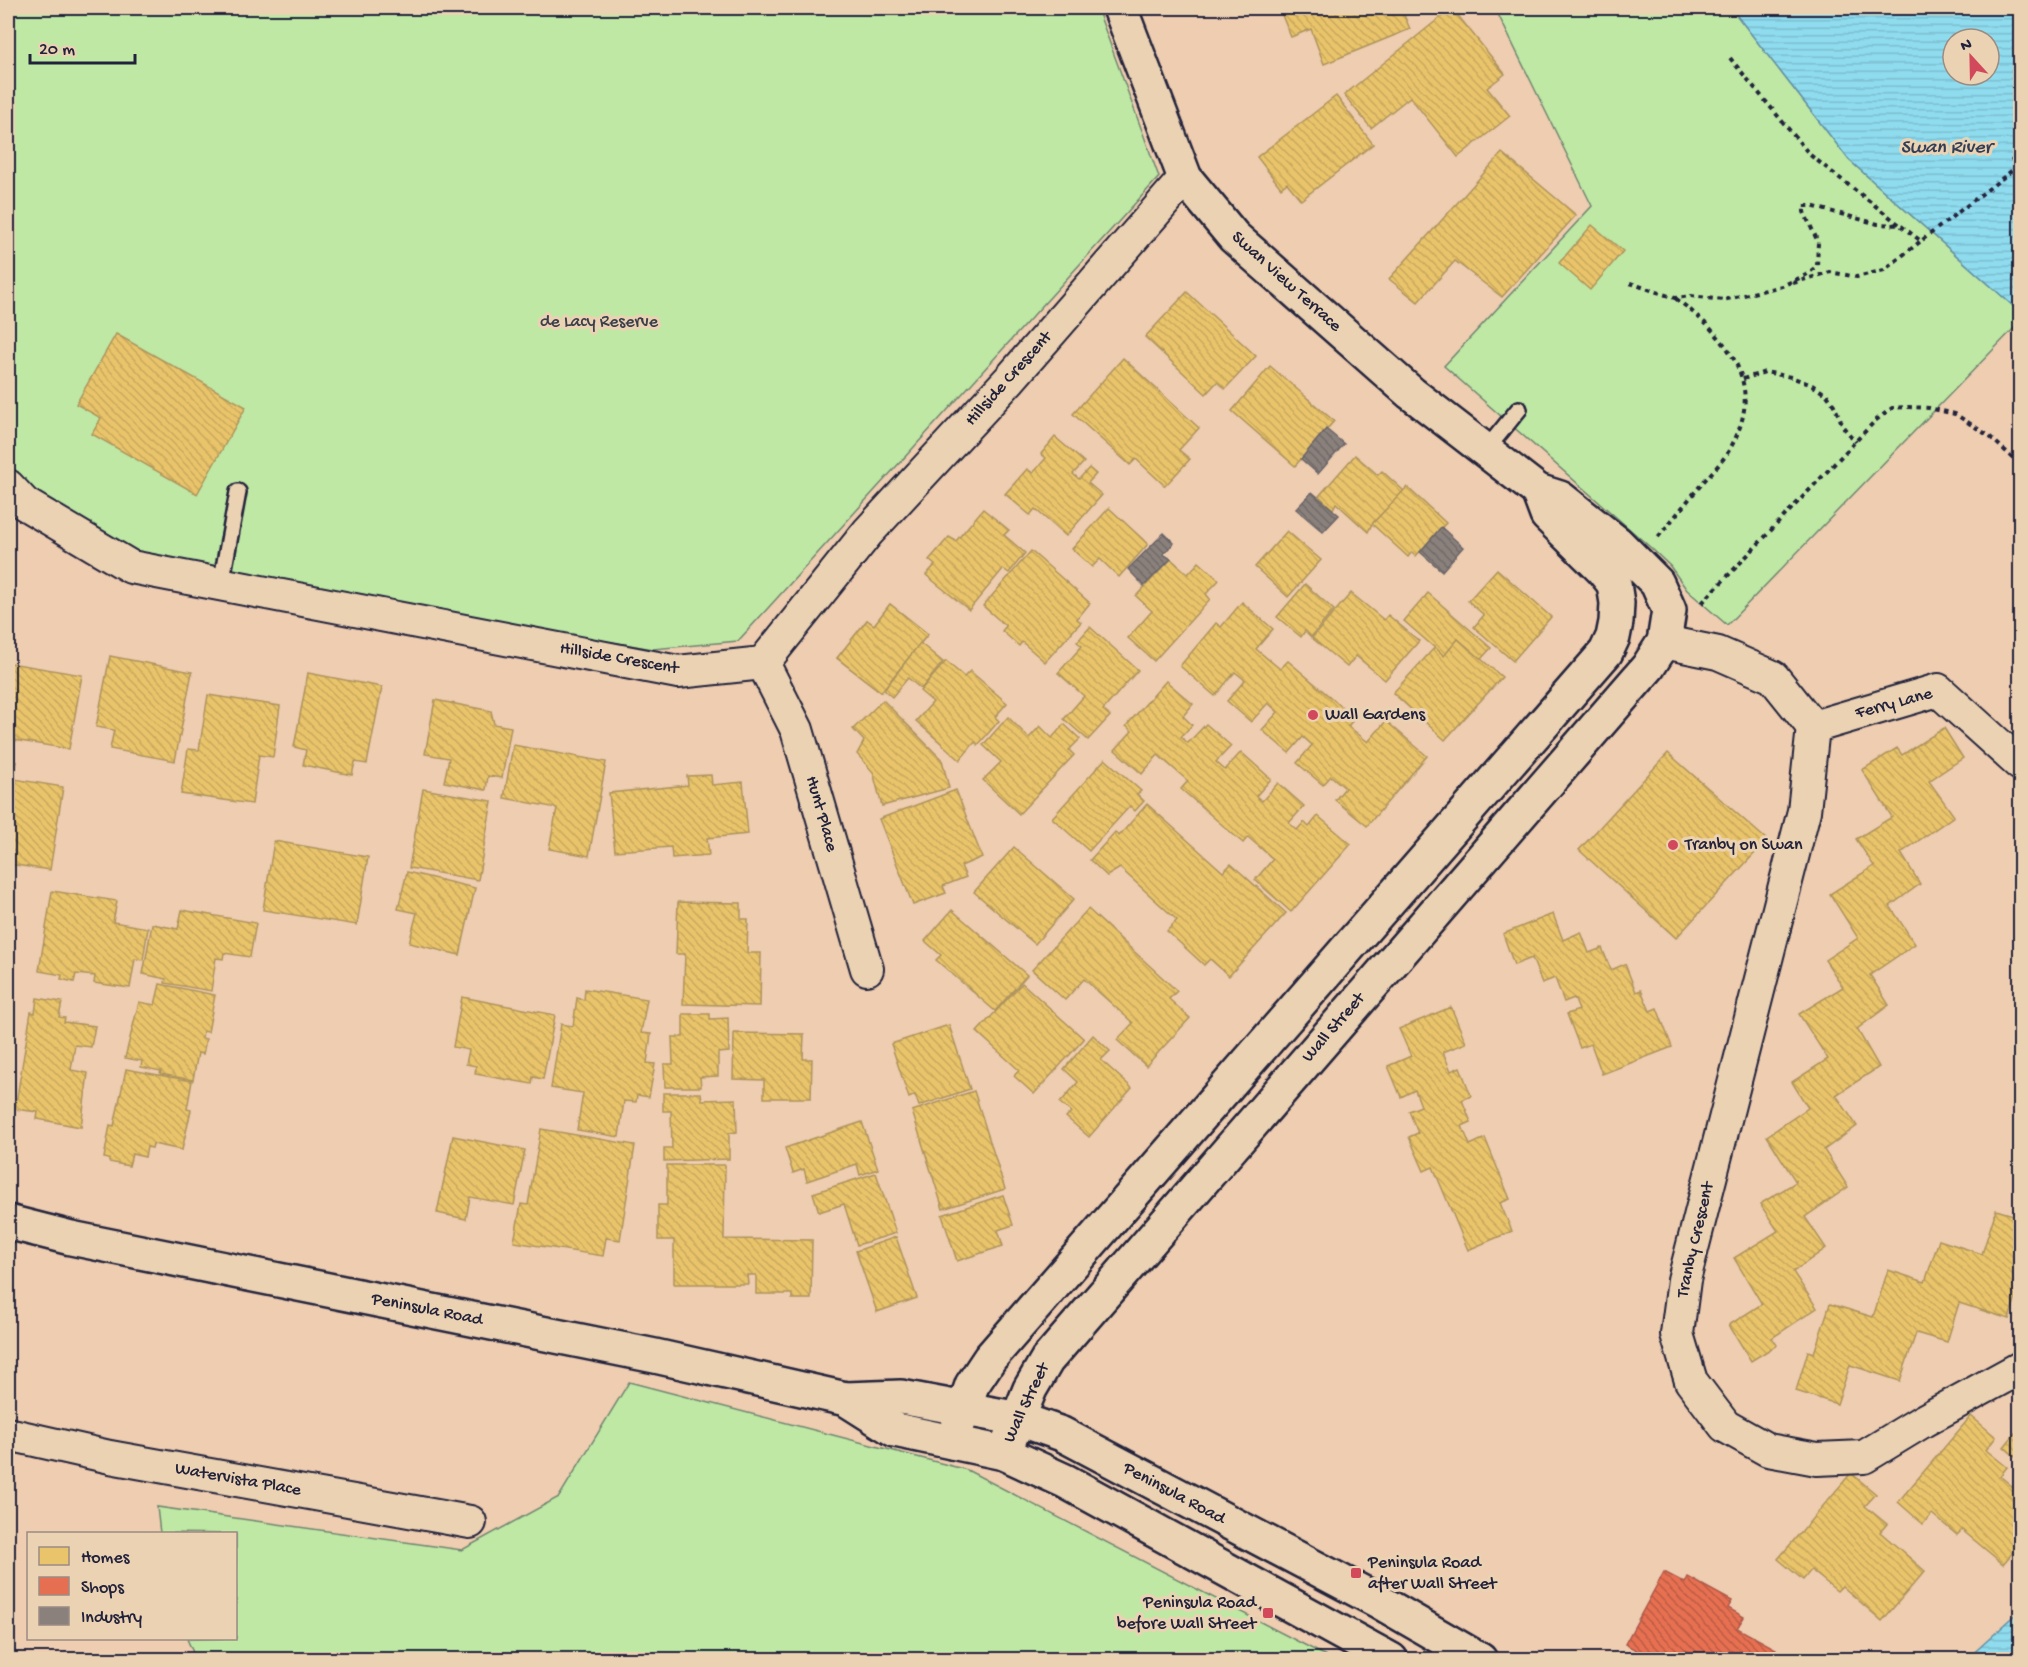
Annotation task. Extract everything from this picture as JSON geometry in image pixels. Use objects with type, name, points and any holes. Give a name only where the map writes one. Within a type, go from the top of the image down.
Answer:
[{"type":"street","name":"Swan View Terrace","points":[[1120,8],[1185,178],[1234,237],[1411,393],[1538,491],[1560,498],[1617,543],[1657,583],[1669,610]]},
{"type":"street","name":"Hillside Crescent","points":[[8,486],[25,504],[131,567],[678,672],[763,663],[868,532],[1010,379],[1185,178]]},
{"type":"street","name":"Swan View Terrace","points":[[1500,773],[1606,652],[1613,637],[1617,603],[1614,584],[1602,568],[1547,515],[1538,491]]},
{"type":"street","name":"Wall Street","points":[[1004,1453],[1030,1389],[1047,1360],[1648,668],[1664,642],[1669,610]]},
{"type":"street","points":[[1664,642],[1718,653],[1773,677],[1813,727]]},
{"type":"street","name":"Hunt Place","points":[[763,663],[797,730],[867,969]]},
{"type":"street","name":"Ferry Lane","points":[[1813,727],[1938,690],[2020,764]]},
{"type":"street","name":"Tranby Crescent","points":[[1813,727],[1804,811],[1684,1280],[1677,1334],[1691,1381],[1725,1426],[1768,1450],[1817,1459],[1864,1457],[1923,1421],[2020,1368]]},
{"type":"street","points":[[952,1442],[972,1385],[990,1358],[1500,773],[1534,798]]},
{"type":"street","points":[[1276,1030],[1309,1057]]},
{"type":"street","points":[[1122,1206],[1156,1233]]},
{"type":"street","name":"Peninsula Road","points":[[8,1222],[92,1242],[655,1356],[846,1399],[901,1396],[1019,1419],[1062,1434],[1380,1602],[1480,1659]]},
{"type":"street","name":"Peninsula Road","points":[[846,1399],[895,1430],[1004,1453],[1065,1481],[1391,1659]]},
{"type":"street","name":"Watervista Place","points":[[8,1434],[122,1459],[470,1522]]},
{"type":"lane","points":[[1485,451],[1519,409]]},
{"type":"lane","points":[[221,584],[238,492]]},
{"type":"path","points":[[1730,58],[1810,155],[1921,241]]},
{"type":"path","points":[[1675,298],[1691,296],[1724,300],[1830,272],[1857,277],[1884,270],[2018,166],[2010,156]]},
{"type":"path","points":[[1782,286],[1806,275],[1817,266],[1818,242],[1804,212],[1804,206],[1878,224],[1900,225]]},
{"type":"path","points":[[1630,283],[1675,298],[1719,337],[1740,370],[1746,392],[1744,418],[1728,452],[1657,538]]},
{"type":"path","points":[[1743,379],[1765,372],[1791,376],[1812,385],[1827,395],[1844,428],[1856,442]]},
{"type":"path","points":[[1669,610],[1702,603],[1875,421],[1892,408],[1929,408],[1955,414],[1989,436],[2020,464]]},
{"type":"green space","name":"de Lacy Reserve","points":[[8,8],[1097,8],[1159,177],[738,641],[653,649],[134,562],[8,486]]},
{"type":"green space","points":[[1495,8],[1731,8],[1849,160],[2020,312],[2020,322],[1727,625],[1687,590],[1670,566],[1650,547],[1444,366],[1592,206]]},
{"type":"green space","points":[[629,1382],[967,1470],[1330,1658],[1328,1660],[196,1659],[187,1640],[237,1640],[237,1532],[160,1532],[157,1507],[462,1550],[559,1497]]},
{"type":"water","name":"Swan River","points":[[1731,8],[2020,8],[2020,312],[1849,160]]},
{"type":"water","points":[[2020,1611],[2020,1659],[1967,1659]]},
{"type":"building: Homes","points":[[1279,8],[1401,8],[1410,29],[1324,64],[1311,29],[1291,37]]},
{"type":"building: Homes","points":[[1452,8],[1505,74],[1487,88],[1510,116],[1458,157],[1410,97],[1371,128],[1344,95]]},
{"type":"building: Homes","points":[[1336,96],[1373,144],[1301,200],[1287,183],[1281,188],[1257,157]]},
{"type":"building: Homes","points":[[1502,153],[1576,215],[1502,297],[1455,261],[1418,302],[1389,279]]},
{"type":"building: Homes","points":[[1592,225],[1623,251],[1590,290],[1559,263]]},
{"type":"building: Homes","points":[[1187,292],[1256,356],[1225,389],[1217,382],[1206,394],[1145,337]]},
{"type":"building: Homes","points":[[116,334],[246,407],[197,494],[92,434],[101,418],[76,404]]},
{"type":"building: Homes","points":[[1123,358],[1199,428],[1179,450],[1190,459],[1165,486],[1136,459],[1130,465],[1073,414]]},
{"type":"building: Homes","points":[[1270,366],[1334,421],[1295,466],[1232,411]]},
{"type":"building: Homes","points":[[1055,437],[1084,462],[1073,474],[1079,479],[1089,468],[1096,474],[1088,483],[1102,495],[1066,536],[1035,509],[1030,515],[1005,494],[1027,469],[1033,473],[1046,458],[1041,454]]},
{"type":"building: Homes","points":[[1355,455],[1378,475],[1382,471],[1404,491],[1372,524],[1368,532],[1336,503],[1333,509],[1319,496]]},
{"type":"building: Homes","points":[[1407,487],[1446,523],[1416,556],[1412,552],[1408,557],[1372,524]]},
{"type":"building: Homes","points":[[1109,508],[1148,544],[1119,577],[1100,559],[1092,567],[1072,549]]},
{"type":"building: Homes","points":[[983,509],[1009,530],[1004,535],[1025,553],[1009,573],[1003,569],[969,610],[926,575],[935,565],[929,560],[949,537],[956,541]]},
{"type":"building: Homes","points":[[1287,531],[1321,560],[1288,597],[1255,567]]},
{"type":"building: Homes","points":[[1031,551],[1090,603],[1077,619],[1081,622],[1045,662],[1022,642],[1019,646],[1002,631],[1006,626],[983,606]]},
{"type":"building: Homes","points":[[1171,559],[1188,574],[1199,562],[1219,580],[1206,594],[1210,599],[1154,661],[1128,638],[1152,611],[1136,596]]},
{"type":"building: Homes","points":[[1497,569],[1551,617],[1513,661],[1474,627],[1484,615],[1468,601]]},
{"type":"building: Homes","points":[[1305,584],[1334,610],[1311,637],[1305,631],[1301,637],[1277,617]]},
{"type":"building: Homes","points":[[1351,593],[1384,620],[1388,615],[1419,641],[1385,680],[1356,656],[1347,667],[1312,638]]},
{"type":"building: Homes","points":[[1428,593],[1491,648],[1481,659],[1458,639],[1444,656],[1404,621]]},
{"type":"building: Homes","name":"Wall Gardens","points":[[1242,602],[1273,629],[1256,649],[1280,669],[1288,661],[1355,718],[1348,726],[1368,742],[1386,721],[1427,756],[1367,826],[1335,800],[1345,788],[1331,776],[1323,785],[1297,763],[1312,745],[1303,737],[1289,753],[1262,730],[1278,712],[1268,703],[1251,722],[1227,701],[1245,680],[1235,672],[1215,696],[1180,666],[1216,623],[1221,627]]},
{"type":"building: Homes","points":[[890,604],[928,634],[881,692],[837,658],[867,620],[874,625]]},
{"type":"building: Homes","points":[[890,604],[928,634],[881,692],[837,658],[867,620],[874,625]]},
{"type":"building: Homes","points":[[1090,627],[1138,670],[1103,710],[1110,716],[1088,740],[1064,719],[1084,696],[1058,673],[1082,646],[1077,642]]},
{"type":"building: Homes","points":[[1458,639],[1502,677],[1445,740],[1393,693],[1435,647],[1444,656]]},
{"type":"building: Homes","points":[[920,643],[943,662],[921,689],[908,678],[892,697],[884,690]]},
{"type":"building: Homes","points":[[110,656],[192,672],[175,761],[110,749],[114,730],[96,727]]},
{"type":"building: Homes","points":[[946,661],[964,677],[970,671],[1007,703],[995,717],[999,721],[978,745],[975,742],[960,760],[916,721],[933,702],[920,691]]},
{"type":"building: Homes","points":[[10,663],[82,675],[69,749],[8,739]]},
{"type":"building: Homes","points":[[308,673],[382,687],[367,764],[355,762],[352,775],[303,765],[306,750],[294,747]]},
{"type":"building: Homes","points":[[1166,681],[1193,704],[1183,716],[1192,725],[1181,737],[1188,743],[1206,724],[1231,746],[1216,762],[1225,770],[1241,752],[1271,779],[1256,796],[1262,801],[1278,783],[1304,806],[1289,823],[1297,830],[1304,822],[1309,827],[1318,816],[1351,844],[1291,912],[1255,880],[1273,859],[1248,837],[1243,843],[1181,789],[1188,781],[1158,755],[1142,774],[1115,750],[1132,731],[1126,726]]},
{"type":"building: Homes","points":[[208,695],[280,706],[273,757],[259,755],[252,804],[181,794],[188,749],[199,750]]},
{"type":"building: Homes","points":[[435,700],[491,711],[494,724],[511,727],[502,778],[488,776],[486,790],[444,782],[449,758],[425,754]]},
{"type":"building: Homes","points":[[883,700],[942,760],[949,788],[882,806],[873,772],[857,754],[864,741],[853,729]]},
{"type":"building: Homes","points":[[1008,717],[1029,738],[1040,726],[1052,738],[1064,724],[1080,739],[1069,750],[1074,755],[1019,814],[983,780],[1001,762],[983,745]]},
{"type":"building: Homes","points":[[1944,728],[1963,758],[1929,781],[1954,816],[1901,853],[1920,884],[1890,906],[1915,944],[1870,975],[1889,1005],[1857,1029],[1879,1067],[1836,1095],[1857,1126],[1824,1150],[1848,1187],[1805,1217],[1826,1248],[1793,1272],[1817,1308],[1772,1338],[1777,1345],[1751,1361],[1729,1325],[1762,1304],[1734,1258],[1778,1231],[1760,1204],[1796,1182],[1767,1136],[1808,1108],[1792,1082],[1828,1059],[1799,1014],[1843,987],[1825,960],[1858,938],[1830,894],[1874,866],[1856,839],[1892,817],[1862,770],[1897,748],[1902,755]]},
{"type":"building: Homes","points":[[513,745],[606,762],[589,856],[549,849],[557,808],[504,798]]},
{"type":"building: Homes","name":"Tranby on Swan","points":[[1668,753],[1767,840],[1676,938],[1579,850]]},
{"type":"building: Homes","points":[[1105,759],[1141,791],[1137,794],[1144,801],[1135,811],[1130,806],[1089,851],[1052,818]]},
{"type":"building: Homes","points":[[8,760],[17,762],[14,779],[63,787],[50,870],[8,864]]},
{"type":"building: Homes","points":[[711,775],[712,785],[743,782],[748,834],[707,838],[709,855],[672,858],[671,847],[615,851],[609,793],[688,785],[687,776]]},
{"type":"building: Homes","points":[[423,789],[492,801],[478,880],[409,868]]},
{"type":"building: Homes","points":[[956,790],[982,857],[961,866],[966,877],[943,886],[946,893],[913,905],[879,819]]},
{"type":"building: Homes","points":[[1147,804],[1223,872],[1231,864],[1286,913],[1229,976],[1210,959],[1204,965],[1167,931],[1177,920],[1120,868],[1107,876],[1090,860],[1115,832],[1119,836]]},
{"type":"building: Homes","points":[[274,841],[368,857],[357,925],[263,910]]},
{"type":"building: Homes","points":[[1014,847],[1074,899],[1035,944],[974,892]]},
{"type":"building: Homes","points":[[407,872],[475,888],[460,955],[409,943],[417,913],[398,909]]},
{"type":"building: Homes","points":[[52,891],[117,901],[113,922],[148,928],[143,960],[135,959],[130,988],[94,983],[95,976],[76,974],[74,982],[61,979],[62,975],[39,971]]},
{"type":"building: Homes","points":[[678,902],[741,903],[741,919],[748,919],[747,953],[761,953],[760,1006],[683,1004],[685,954],[676,954]]},
{"type":"building: Homes","points":[[1088,909],[1177,991],[1169,999],[1190,1018],[1146,1066],[1117,1040],[1133,1023],[1084,979],[1065,1000],[1032,970]]},
{"type":"building: Homes","points":[[182,910],[256,923],[250,957],[224,953],[223,959],[216,958],[211,991],[165,983],[166,979],[143,974],[152,924],[178,929]]},
{"type":"building: Homes","points":[[952,910],[1027,975],[995,1011],[936,960],[941,955],[925,941]]},
{"type":"building: Homes","points":[[1553,914],[1563,940],[1581,932],[1589,953],[1602,948],[1611,970],[1625,964],[1636,992],[1641,990],[1650,1011],[1657,1008],[1672,1047],[1602,1074],[1591,1044],[1580,1048],[1567,1014],[1579,1010],[1574,998],[1564,1002],[1555,978],[1542,983],[1532,958],[1514,965],[1503,934]]},
{"type":"building: Homes","points":[[1022,983],[1084,1039],[1034,1094],[1014,1076],[1019,1070],[977,1032]]},
{"type":"building: Homes","points":[[160,984],[215,995],[208,1032],[203,1031],[202,1038],[206,1039],[203,1054],[198,1053],[193,1080],[160,1074],[161,1071],[141,1067],[142,1061],[125,1058],[139,1002],[155,1005]]},
{"type":"building: Homes","points":[[585,989],[647,999],[641,1033],[651,1034],[647,1063],[655,1064],[649,1097],[637,1095],[636,1102],[624,1101],[619,1137],[577,1130],[583,1093],[551,1088],[561,1024],[573,1026],[577,998],[584,1000]]},
{"type":"building: Homes","points":[[462,997],[555,1015],[543,1079],[533,1077],[532,1084],[475,1074],[476,1066],[466,1064],[469,1050],[453,1047]]},
{"type":"building: Homes","points":[[37,998],[62,1002],[59,1017],[65,1018],[64,1022],[95,1026],[91,1047],[75,1045],[71,1070],[88,1073],[81,1127],[37,1119],[38,1112],[15,1109],[31,1012],[35,1013]]},
{"type":"building: Homes","points":[[1451,1007],[1466,1043],[1443,1052],[1451,1071],[1460,1067],[1471,1096],[1462,1100],[1471,1122],[1462,1126],[1470,1145],[1485,1138],[1510,1199],[1500,1203],[1512,1231],[1468,1250],[1433,1167],[1424,1171],[1409,1137],[1418,1133],[1409,1111],[1421,1106],[1415,1090],[1401,1097],[1388,1066],[1411,1056],[1399,1029]]},
{"type":"building: Homes","points":[[683,1014],[710,1014],[710,1019],[728,1018],[729,1052],[718,1053],[718,1076],[700,1077],[701,1087],[665,1087],[664,1064],[673,1064],[672,1037],[683,1037]]},
{"type":"building: Homes","points":[[949,1025],[970,1089],[919,1106],[915,1095],[909,1098],[891,1044]]},
{"type":"building: Homes","points":[[734,1033],[804,1034],[803,1059],[812,1059],[811,1098],[764,1098],[764,1080],[733,1079]]},
{"type":"building: Homes","points":[[1093,1035],[1110,1051],[1101,1060],[1132,1088],[1089,1137],[1066,1117],[1071,1112],[1060,1103],[1078,1082],[1064,1069]]},
{"type":"building: Homes","points":[[126,1069],[192,1081],[187,1109],[191,1110],[182,1150],[153,1144],[152,1148],[147,1147],[145,1157],[132,1154],[129,1166],[109,1162],[109,1159],[104,1158],[110,1125],[114,1126]]},
{"type":"building: Homes","points":[[974,1091],[1005,1189],[943,1209],[912,1111]]},
{"type":"building: Homes","points":[[663,1093],[701,1093],[702,1100],[736,1099],[737,1132],[729,1133],[729,1159],[664,1161],[664,1148],[672,1148],[671,1111],[663,1111]]},
{"type":"building: Homes","points":[[862,1122],[878,1169],[860,1175],[857,1164],[807,1181],[804,1169],[793,1173],[785,1148]]},
{"type":"building: Homes","points":[[541,1129],[635,1145],[620,1240],[606,1238],[603,1256],[514,1242],[521,1204],[528,1205]]},
{"type":"building: Homes","points":[[453,1136],[525,1150],[514,1205],[470,1197],[466,1219],[437,1213]]},
{"type":"building: Homes","points":[[667,1165],[725,1165],[724,1239],[812,1240],[811,1299],[792,1299],[792,1294],[756,1294],[756,1275],[747,1275],[748,1284],[674,1284],[674,1240],[658,1240],[658,1205],[667,1205]]},
{"type":"building: Homes","points":[[876,1173],[896,1233],[857,1245],[844,1204],[819,1212],[813,1193]]},
{"type":"building: Homes","points":[[1003,1195],[1013,1225],[998,1230],[1003,1246],[957,1261],[942,1215]]},
{"type":"building: Homes","points":[[1996,1210],[2020,1217],[2020,1284],[2009,1319],[1959,1303],[1947,1342],[1916,1333],[1900,1381],[1850,1365],[1837,1404],[1796,1391],[1808,1351],[1814,1353],[1830,1304],[1873,1317],[1888,1270],[1925,1282],[1939,1240],[1982,1254]]},
{"type":"building: Homes","points":[[896,1237],[917,1298],[877,1312],[856,1251]]},
{"type":"building: Homes","points":[[1971,1416],[1996,1437],[1986,1450],[2007,1467],[2000,1476],[2020,1493],[2020,1544],[2003,1564],[1962,1530],[1957,1535],[1932,1514],[1923,1524],[1898,1502]]},
{"type":"building: Homes","points":[[2020,1427],[2020,1461],[2004,1447]]},
{"type":"building: Homes","points":[[1851,1473],[1876,1494],[1865,1506],[1887,1524],[1880,1532],[1925,1571],[1882,1621],[1842,1586],[1837,1591],[1811,1570],[1803,1580],[1778,1559]]},
{"type":"building: Shops","points":[[1664,1572],[1685,1583],[1688,1577],[1732,1601],[1728,1608],[1744,1617],[1737,1628],[1776,1649],[1770,1660],[1654,1660],[1625,1644]]},
{"type":"building: Industry","points":[[1326,429],[1344,444],[1318,474],[1301,459]]},
{"type":"building: Industry","points":[[1312,492],[1339,515],[1323,532],[1296,509]]},
{"type":"building: Industry","points":[[1441,527],[1463,547],[1442,571],[1420,552]]},
{"type":"building: Industry","points":[[1164,533],[1174,543],[1163,554],[1171,559],[1144,586],[1128,569]]},
{"type":"place","name":"Wall Gardens","points":[[1313,715]]},
{"type":"place","name":"Tranby on Swan","points":[[1673,845]]},
{"type":"place","name":"Peninsula Road after Wall Street","points":[[1356,1573]]},
{"type":"place","name":"Peninsula Road before Wall Street","points":[[1268,1613]]}]
